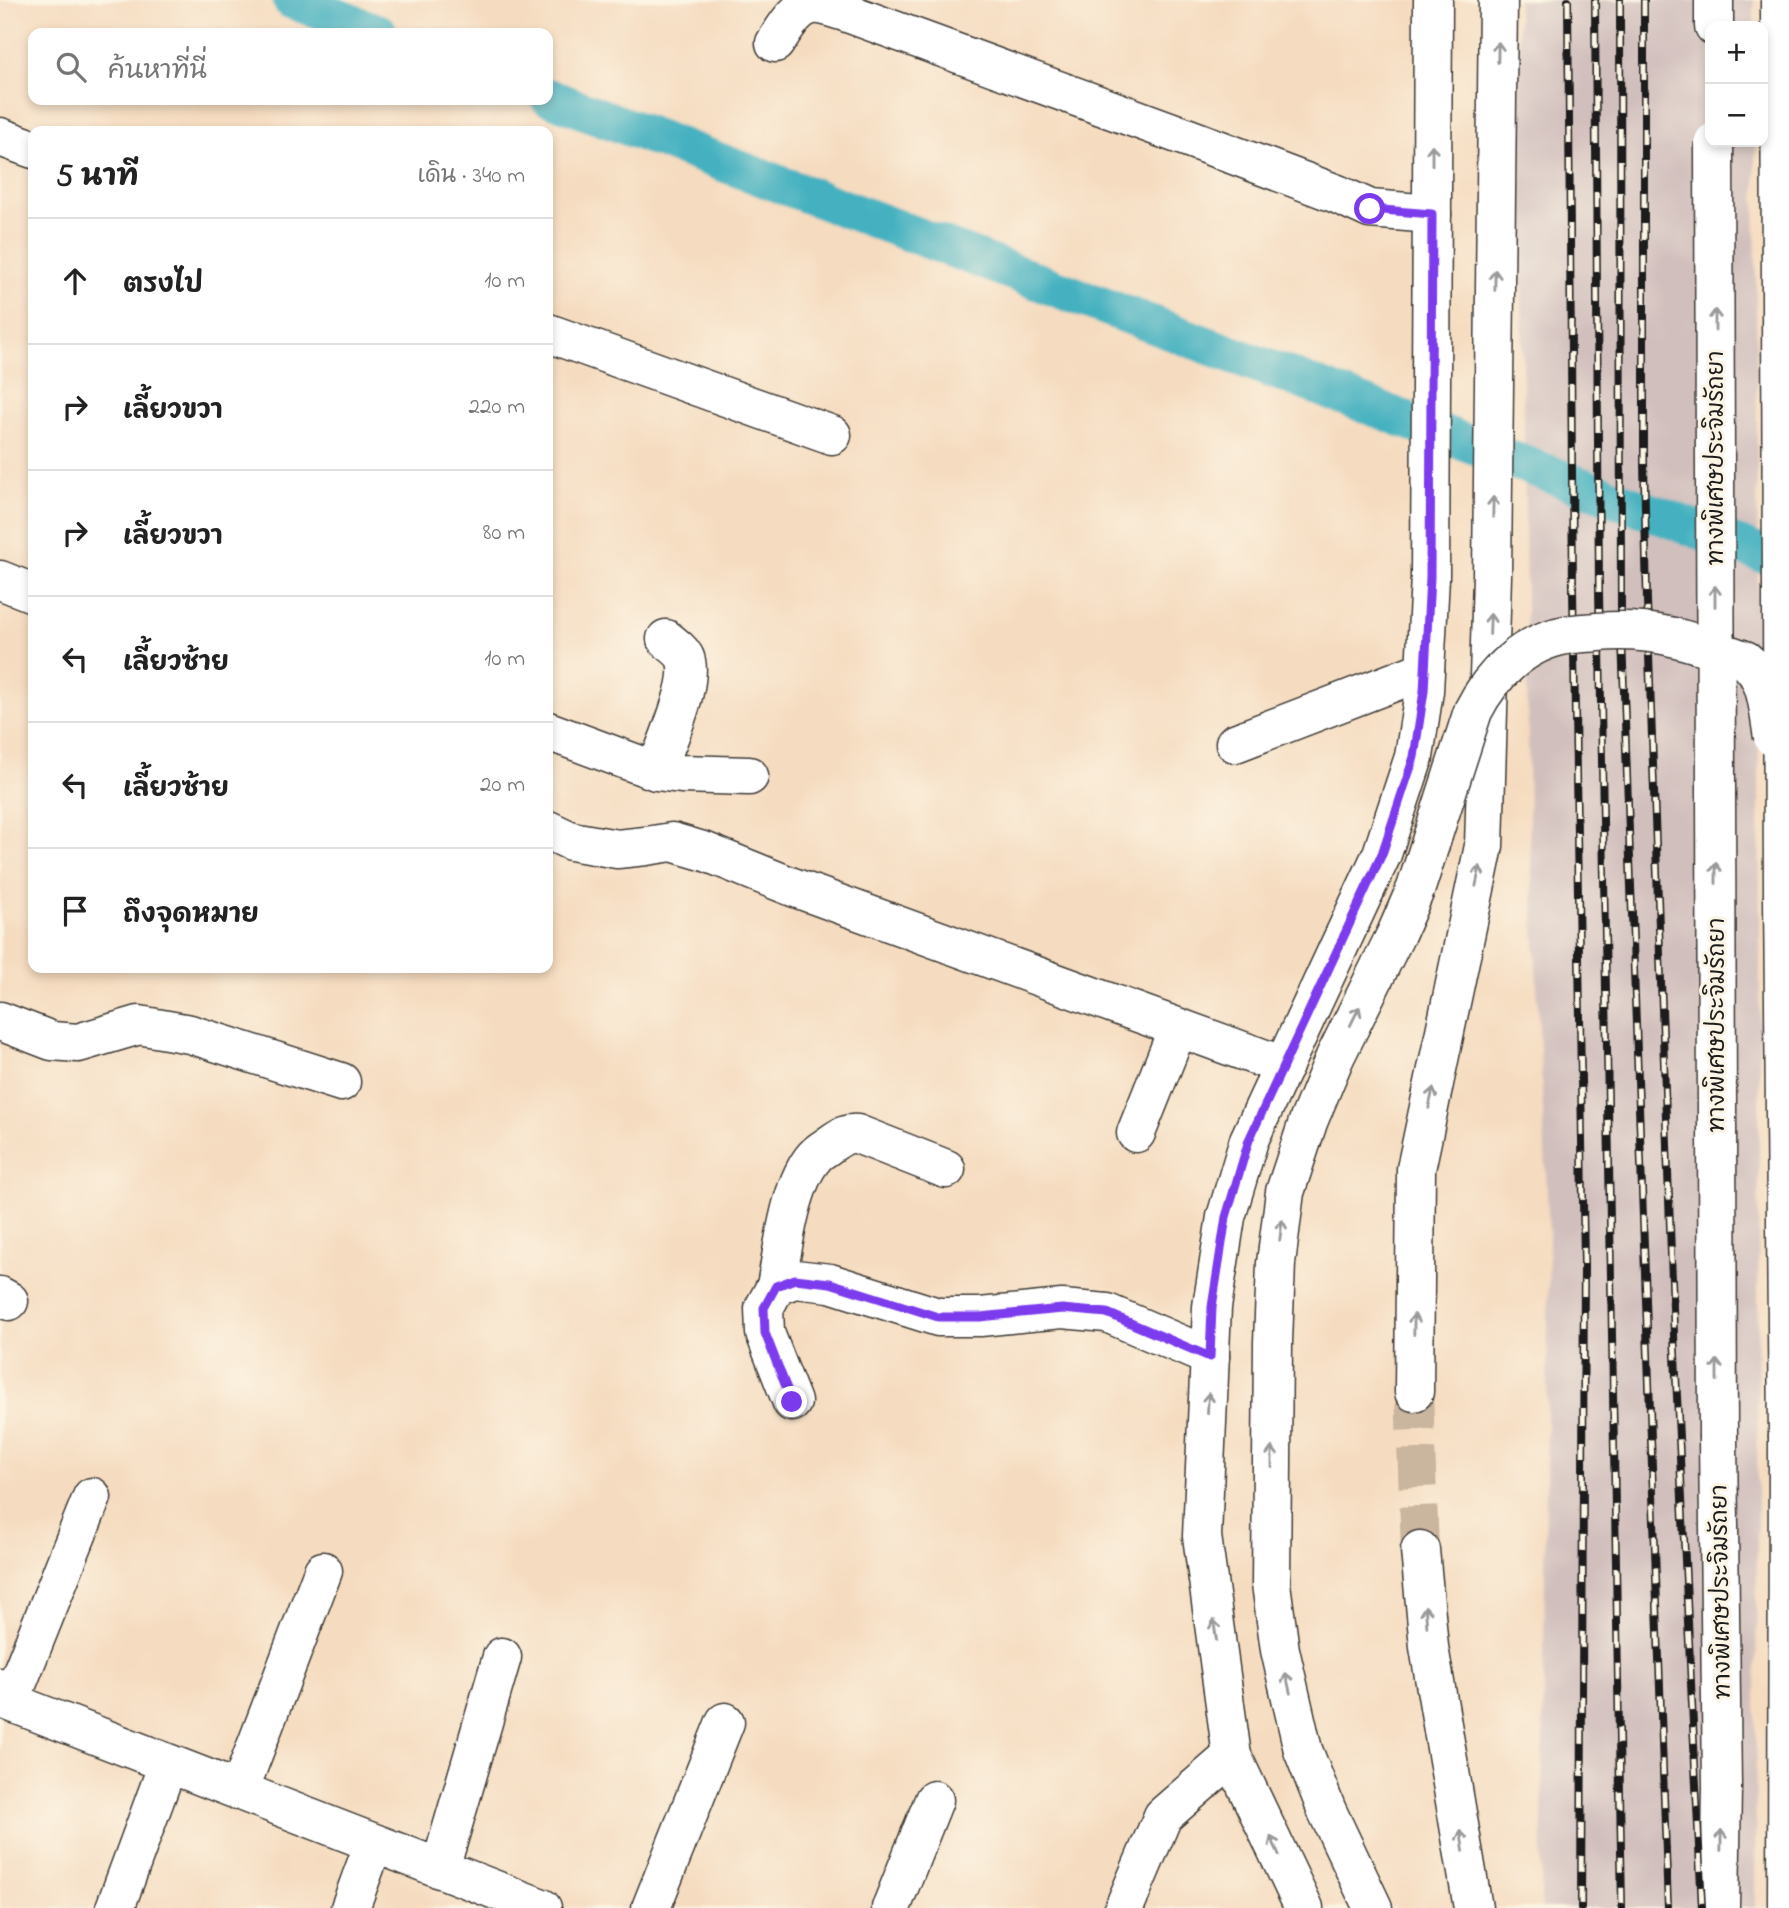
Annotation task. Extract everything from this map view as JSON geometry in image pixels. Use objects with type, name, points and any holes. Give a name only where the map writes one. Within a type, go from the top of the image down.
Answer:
[{"type":"main road","points":[[1304,1908],[1232,1756],[1202,1536],[1212,1307],[1226,1217],[1249,1140],[1382,854],[1414,757],[1424,691],[1430,577],[1433,0]]},
{"type":"main road","points":[[1414,1392],[1416,1169],[1484,846],[1492,576],[1498,0]]},
{"type":"main road","points":[[1714,0],[1714,21]]},
{"type":"main road","points":[[1780,0],[1778,334],[1789,437]]},
{"type":"main road","points":[[1780,0],[1788,1424],[1787,1908]]},
{"type":"main road","points":[[775,43],[801,10],[814,4],[1174,132],[1370,209],[1432,214]]},
{"type":"main road","points":[[0,137],[28,147]]},
{"type":"main road","name":"ทางพิเศษประจิมรัถยา","points":[[1714,147],[1717,1424],[1722,1788],[1720,1908]]},
{"type":"main road","points":[[553,335],[832,435]]},
{"type":"main road","points":[[0,580],[28,591]]},
{"type":"main road","points":[[1373,1908],[1327,1811],[1303,1750],[1280,1650],[1272,1584],[1276,1263],[1285,1192],[1308,1122],[1335,1057],[1416,888],[1473,711],[1492,679],[1507,664],[1543,642],[1564,635],[1615,631],[1669,636],[1745,660],[1754,667],[1765,694],[1789,830]]},
{"type":"main road","points":[[656,771],[686,689],[688,669],[685,656],[666,639]]},
{"type":"main road","points":[[1235,743],[1425,670]]},
{"type":"main road","points":[[553,733],[656,771],[749,776]]},
{"type":"main road","points":[[553,832],[571,841],[617,849],[672,842],[706,852],[790,886],[1284,1066]]},
{"type":"main road","points":[[0,1021],[52,1041],[78,1043],[139,1025],[190,1034],[341,1082]]},
{"type":"main road","points":[[1136,1133],[1178,1028]]},
{"type":"main road","points":[[792,1402],[765,1333],[764,1308],[776,1286],[789,1212],[803,1173],[815,1155],[847,1133],[857,1134],[946,1169]]},
{"type":"main road","points":[[776,1286],[795,1279],[830,1283],[938,1317],[980,1317],[1062,1309],[1107,1313],[1210,1357]]},
{"type":"main road","points":[[92,1497],[5,1695],[168,1763],[542,1908]]},
{"type":"main road","points":[[1420,1550],[1429,1647],[1473,1908]]},
{"type":"main road","points":[[239,1791],[323,1571]]},
{"type":"main road","points":[[440,1869],[502,1657]]},
{"type":"main road","points":[[651,1908],[725,1722]]},
{"type":"main road","points":[[1124,1908],[1163,1816],[1232,1756]]},
{"type":"main road","points":[[115,1908],[168,1763]]},
{"type":"main road","points":[[891,1908],[934,1800]]},
{"type":"main road","points":[[350,1908],[374,1843]]},
{"type":"shaded area","points":[[1518,0],[1754,0],[1754,21],[1705,21],[1705,147],[1755,147],[1760,935],[1755,1908],[1541,1908],[1549,1235],[1529,821]]},
{"type":"waterway","points":[[291,0],[366,28]]},
{"type":"waterway","points":[[553,99],[1789,564]]},
{"type":"tunnel","points":[[1414,1392],[1420,1550]]},
{"type":"railway","points":[[1568,0],[1573,590],[1584,1263],[1581,1908]]},
{"type":"railway","points":[[1595,0],[1599,590],[1622,1908]]},
{"type":"railway","points":[[1620,0],[1621,610],[1668,1908]]},
{"type":"railway","points":[[1644,0],[1644,462],[1647,601],[1674,1335],[1702,1908]]},
{"type":"route","points":[[792,1402],[765,1333],[764,1308],[776,1286],[795,1279],[830,1283],[938,1317],[980,1317],[1062,1309],[1107,1313],[1210,1357],[1212,1307],[1226,1217],[1249,1140],[1382,854],[1414,757],[1424,691],[1430,577],[1432,214],[1370,209]]}]
